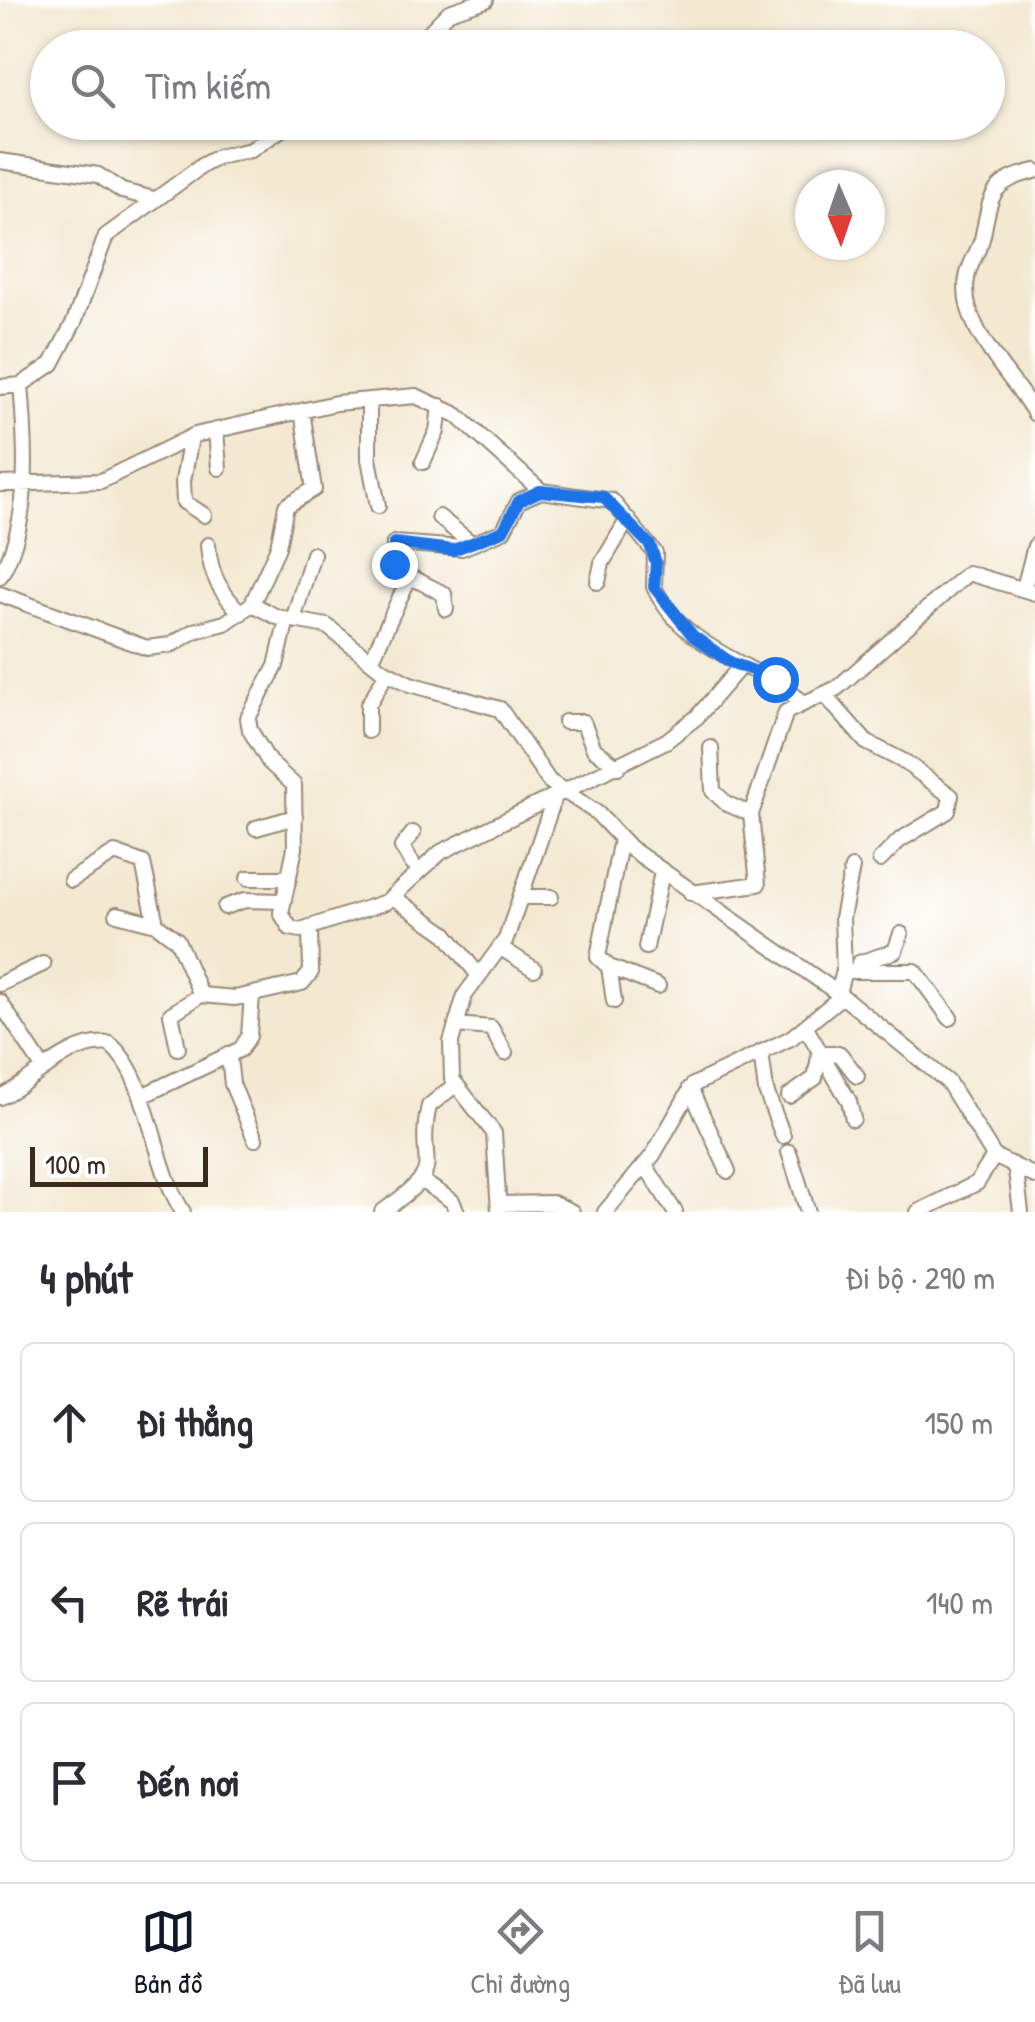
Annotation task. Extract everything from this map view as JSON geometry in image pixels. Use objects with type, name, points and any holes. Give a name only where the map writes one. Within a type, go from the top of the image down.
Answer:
[{"type":"street","points":[[431,30],[448,12],[486,0]]},
{"type":"street","points":[[0,387],[21,384],[52,364],[74,322],[106,236],[218,156],[251,150],[266,140]]},
{"type":"street","points":[[0,161],[98,175],[122,192],[154,200]]},
{"type":"street","points":[[1035,170],[1008,177],[994,190],[981,244],[967,278],[978,329],[1035,414]]},
{"type":"street","points":[[0,576],[12,550],[22,485],[21,384]]},
{"type":"street","points":[[0,484],[100,481],[191,437],[302,412],[416,396],[468,423],[540,491]]},
{"type":"street","points":[[368,400],[369,459],[378,506]]},
{"type":"street","points":[[423,462],[436,430],[440,406]]},
{"type":"street","points":[[0,594],[147,648],[171,645],[185,634],[225,623],[246,608],[278,547],[286,506],[314,489],[302,412]]},
{"type":"street","points":[[216,431],[219,468]]},
{"type":"street","points":[[191,437],[183,493],[191,510],[204,514]]},
{"type":"street","points":[[446,608],[444,594],[394,564],[394,543],[453,550],[503,531],[519,501],[540,491],[603,497],[628,519],[654,553],[657,594],[693,636],[740,667],[775,679],[804,703]]},
{"type":"street","points":[[439,516],[471,544]]},
{"type":"street","points":[[598,582],[602,562],[628,519]]},
{"type":"street","points":[[208,544],[210,570],[246,608],[327,626],[386,672],[410,684],[500,709],[559,797],[597,814],[621,839],[691,894],[840,995],[948,1082],[994,1156],[1035,1176]]},
{"type":"street","points":[[691,894],[758,884],[751,814],[780,721],[804,703],[825,695],[914,625],[968,573],[1030,591],[1035,546]]},
{"type":"street","points":[[314,554],[276,666],[248,718],[250,730],[269,762],[294,785],[295,817],[284,901],[284,922],[290,928],[310,930],[352,917],[394,896],[414,868],[441,852],[559,797],[683,730],[740,667]]},
{"type":"street","points":[[371,661],[407,586],[407,575]]},
{"type":"street","points":[[368,731],[368,705],[386,672]]},
{"type":"street","points":[[825,695],[866,742],[905,762],[952,796],[948,811],[900,840],[880,860]]},
{"type":"street","points":[[565,722],[582,722],[594,749],[618,766]]},
{"type":"street","points":[[711,748],[713,792],[726,804],[751,814]]},
{"type":"street","points":[[559,797],[501,948],[465,994],[450,1067],[455,1085],[494,1133],[499,1208],[554,1203],[572,1212]]},
{"type":"street","points":[[256,828],[295,817]]},
{"type":"street","points":[[413,832],[402,846],[414,868]]},
{"type":"street","points":[[621,839],[598,956],[609,967],[658,986]]},
{"type":"street","points":[[71,880],[115,853],[138,859],[147,871],[156,924]]},
{"type":"street","points":[[605,1212],[645,1164],[690,1088],[806,1028],[840,995],[844,968],[842,918],[852,868]]},
{"type":"street","points":[[646,947],[662,872]]},
{"type":"street","points":[[248,878],[289,878]]},
{"type":"street","points":[[394,896],[446,934],[478,976]]},
{"type":"street","points":[[520,897],[552,897]]},
{"type":"street","points":[[225,907],[245,900],[284,901]]},
{"type":"street","points":[[118,914],[156,924],[177,940],[201,995]]},
{"type":"street","points":[[178,1048],[170,1014],[201,995],[219,999],[252,996],[308,978],[310,930]]},
{"type":"street","points":[[844,968],[890,954],[899,946],[901,934]]},
{"type":"street","points":[[501,948],[534,969]]},
{"type":"street","points":[[0,984],[44,964]]},
{"type":"street","points":[[609,967],[614,1001]]},
{"type":"street","points":[[844,968],[915,971],[950,1018]]},
{"type":"street","points":[[142,1096],[229,1058],[246,1043],[252,996]]},
{"type":"street","points":[[0,1002],[43,1068]]},
{"type":"street","points":[[456,1025],[492,1028],[505,1052]]},
{"type":"street","points":[[806,1028],[853,1119]]},
{"type":"street","points":[[0,1096],[43,1068],[89,1046],[110,1044],[142,1096],[164,1178],[183,1212]]},
{"type":"street","points":[[760,1052],[766,1091],[783,1136]]},
{"type":"street","points":[[821,1053],[840,1054],[856,1076]]},
{"type":"street","points":[[790,1096],[816,1078],[821,1053]]},
{"type":"street","points":[[229,1058],[235,1093],[255,1139]]},
{"type":"street","points":[[382,1212],[422,1181],[428,1160],[429,1106],[455,1085]]},
{"type":"street","points":[[690,1088],[728,1170]]},
{"type":"street","points":[[789,1152],[808,1212]]},
{"type":"street","points":[[918,1212],[977,1184],[994,1156]]},
{"type":"street","points":[[645,1164],[675,1212]]},
{"type":"street","points":[[1016,1170],[1022,1212]]},
{"type":"street","points":[[422,1181],[452,1200],[457,1212]]},
{"type":"route","points":[[394,564],[394,543],[453,550],[503,531],[519,501],[540,491],[603,497],[612,501],[650,545],[656,563],[653,578],[657,594],[686,629],[730,662],[775,679]]}]
